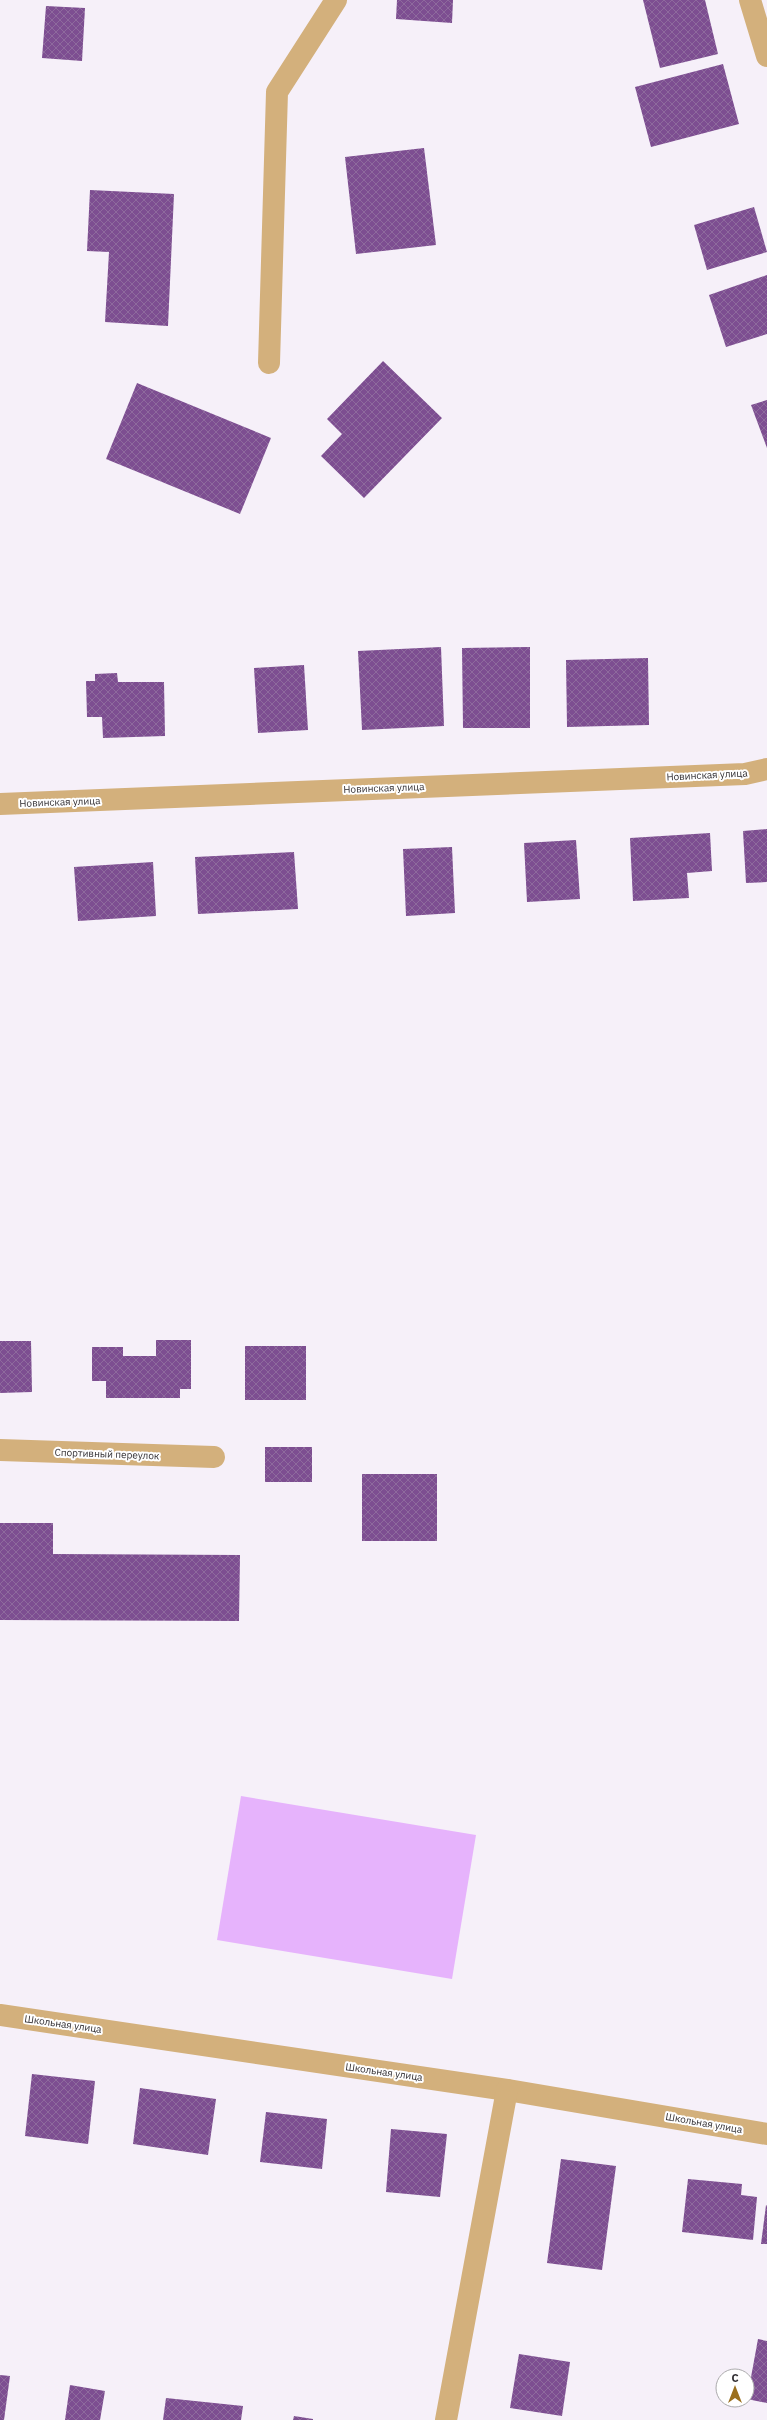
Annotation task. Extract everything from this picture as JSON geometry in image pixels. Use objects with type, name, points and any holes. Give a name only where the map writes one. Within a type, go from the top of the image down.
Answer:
[{"type":"street","points":[[269,363],[277,92],[336,0]]},
{"type":"street","points":[[750,0],[767,56]]},
{"type":"street","name":"Новинская улица","points":[[0,804],[745,774],[767,770]]},
{"type":"street","name":"Спортивный переулок","points":[[0,1450],[214,1457]]},
{"type":"street","name":"Школьная улица","points":[[0,2015],[507,2090],[767,2134]]},
{"type":"street","points":[[446,2420],[507,2090]]},
{"type":"shaded area","points":[[241,1796],[476,1835],[452,1979],[217,1940]]},
{"type":"building","points":[[397,0],[453,0],[452,23],[396,19]]},
{"type":"building","points":[[643,0],[705,0],[718,54],[660,68]]},
{"type":"building","points":[[46,6],[85,8],[82,61],[42,58]]},
{"type":"building","points":[[723,64],[739,124],[651,147],[635,87]]},
{"type":"building","points":[[424,148],[436,245],[356,254],[345,157]]},
{"type":"building","points":[[90,190],[174,194],[168,326],[105,322],[109,252],[87,251]]},
{"type":"building","points":[[754,207],[767,252],[707,270],[694,225]]},
{"type":"building","points":[[767,275],[767,334],[726,347],[709,295]]},
{"type":"building","points":[[383,361],[442,418],[364,498],[321,456],[342,434],[327,419]]},
{"type":"building","points":[[137,383],[271,438],[240,514],[106,459]]},
{"type":"building","points":[[767,400],[767,448],[751,405]]},
{"type":"building","points":[[441,647],[444,726],[362,730],[358,651]]},
{"type":"building","points":[[530,647],[530,728],[463,728],[462,648]]},
{"type":"building","points":[[648,658],[649,725],[567,727],[566,660]]},
{"type":"building","points":[[304,665],[308,730],[258,733],[254,668]]},
{"type":"building","points":[[117,673],[118,682],[164,682],[165,736],[103,738],[102,717],[87,717],[86,681],[95,681],[95,674]]},
{"type":"building","points":[[767,829],[767,882],[746,883],[743,831]]},
{"type":"building","points":[[710,833],[712,871],[687,873],[689,898],[633,901],[630,838]]},
{"type":"building","points":[[576,840],[580,899],[527,902],[524,843]]},
{"type":"building","points":[[452,847],[455,913],[406,916],[403,849]]},
{"type":"building","points":[[294,852],[298,909],[198,914],[195,857]]},
{"type":"building","points":[[153,862],[156,916],[78,921],[74,867]]},
{"type":"building","points":[[156,1340],[191,1340],[191,1389],[180,1389],[180,1398],[106,1398],[106,1381],[92,1381],[92,1347],[123,1347],[123,1356],[156,1356]]},
{"type":"building","points":[[0,1341],[31,1341],[32,1392],[0,1393]]},
{"type":"building","points":[[245,1346],[306,1346],[306,1400],[245,1400]]},
{"type":"building","points":[[265,1447],[312,1447],[312,1482],[265,1482]]},
{"type":"building","points":[[362,1474],[437,1474],[437,1541],[362,1541]]},
{"type":"building","points":[[0,1523],[53,1523],[53,1554],[240,1555],[239,1621],[0,1620]]},
{"type":"building","points":[[32,2074],[95,2081],[88,2144],[25,2136]]},
{"type":"building","points":[[140,2088],[216,2099],[208,2155],[133,2144]]},
{"type":"building","points":[[266,2112],[327,2119],[322,2169],[260,2162]]},
{"type":"building","points":[[391,2129],[447,2134],[440,2197],[386,2192]]},
{"type":"building","points":[[561,2159],[616,2166],[602,2270],[547,2263]]},
{"type":"building","points":[[688,2179],[742,2184],[741,2195],[757,2197],[753,2240],[682,2232]]},
{"type":"building","points":[[766,2205],[767,2244],[761,2244]]},
{"type":"building","points":[[758,2339],[767,2341],[767,2403],[755,2401],[755,2368],[753,2368]]},
{"type":"building","points":[[519,2354],[570,2362],[562,2416],[510,2408]]},
{"type":"building","points":[[0,2375],[10,2376],[4,2420],[0,2420]]},
{"type":"building","points":[[70,2385],[105,2391],[100,2420],[65,2420]]},
{"type":"building","points":[[166,2398],[243,2406],[241,2420],[163,2420]]},
{"type":"building","points":[[294,2416],[313,2419],[313,2420],[293,2420]]}]
